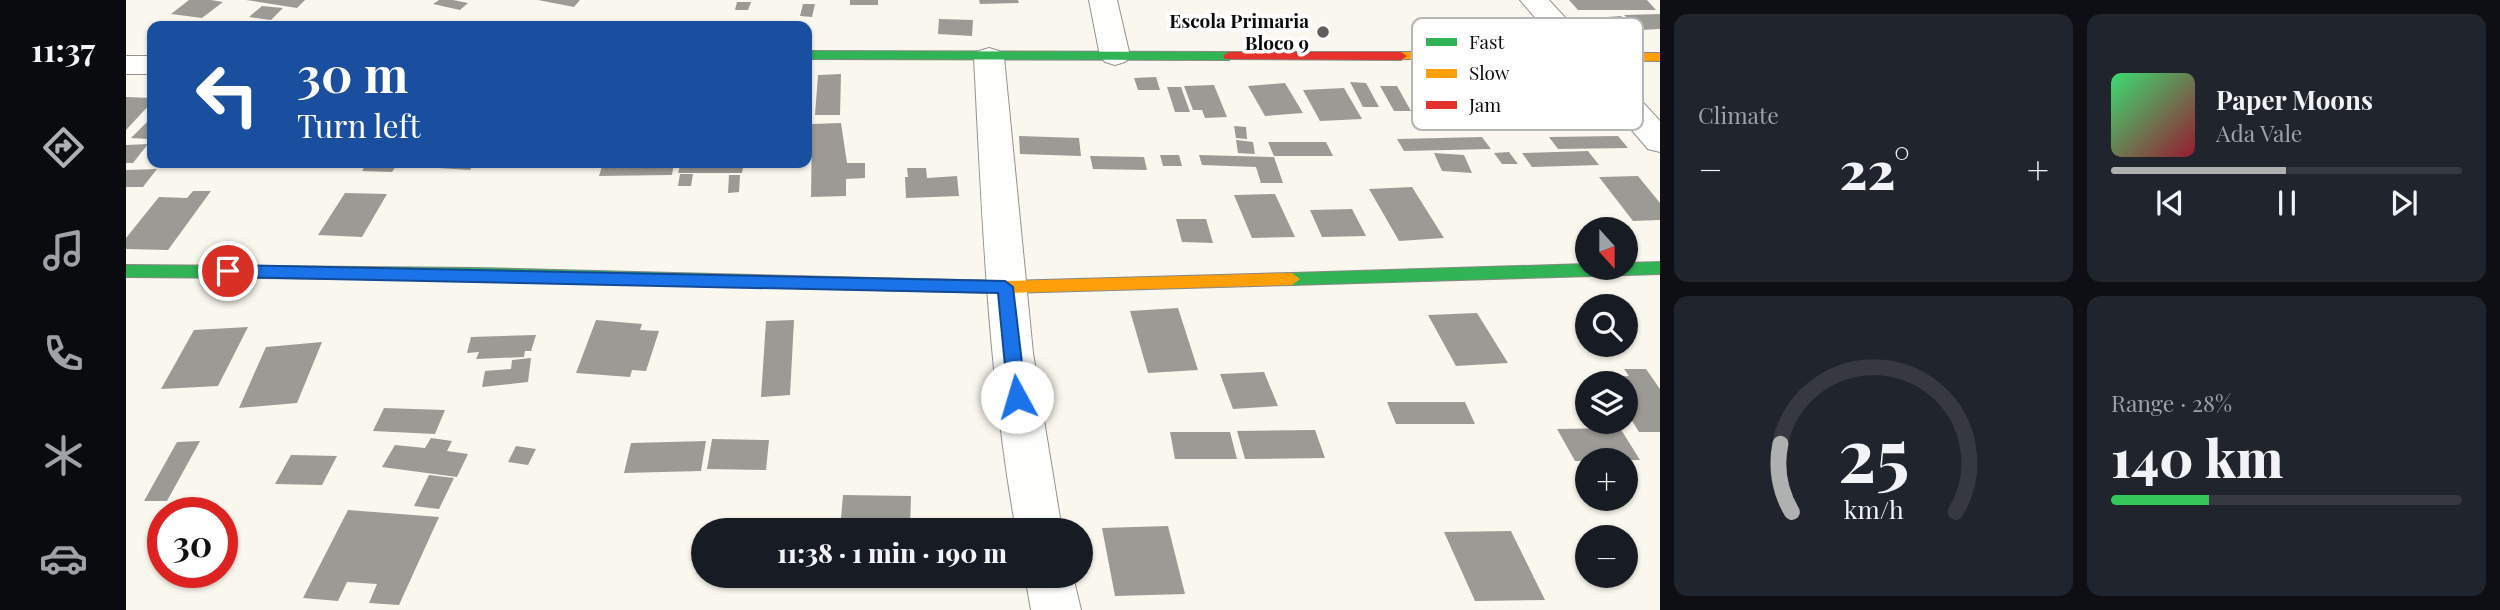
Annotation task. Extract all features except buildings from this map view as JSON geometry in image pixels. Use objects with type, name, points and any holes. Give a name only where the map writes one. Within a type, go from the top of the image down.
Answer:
[{"type":"street","points":[[1102,0],[1115,56]]},
{"type":"street","points":[[1534,0],[1551,18]]},
{"type":"street","points":[[812,55],[1412,57]]},
{"type":"street","points":[[989,57],[1005,287],[1023,451],[1037,518]]},
{"type":"street","points":[[126,65],[147,65]]},
{"type":"street","points":[[1643,121],[1660,141]]},
{"type":"street","points":[[126,271],[477,274],[1005,287],[1660,268]]},
{"type":"street","points":[[1051,588],[1056,610]]},
{"type":"traffic: fast","points":[[812,55],[1229,56]]},
{"type":"traffic: fast","points":[[1292,279],[1660,268]]},
{"type":"traffic: fast","points":[[126,271],[477,274],[873,284]]},
{"type":"traffic: slow","points":[[1401,56],[1412,56]]},
{"type":"traffic: slow","points":[[1643,57],[1660,57]]},
{"type":"traffic: slow","points":[[873,284],[1005,287],[1292,279]]},
{"type":"traffic: jam","points":[[1229,56],[1401,56]]},
{"type":"place","name":"Escola Primaria Bloco 9","points":[[1323,32]]},
{"type":"route","points":[[228,271],[477,274],[1005,287],[1017,397]]}]
